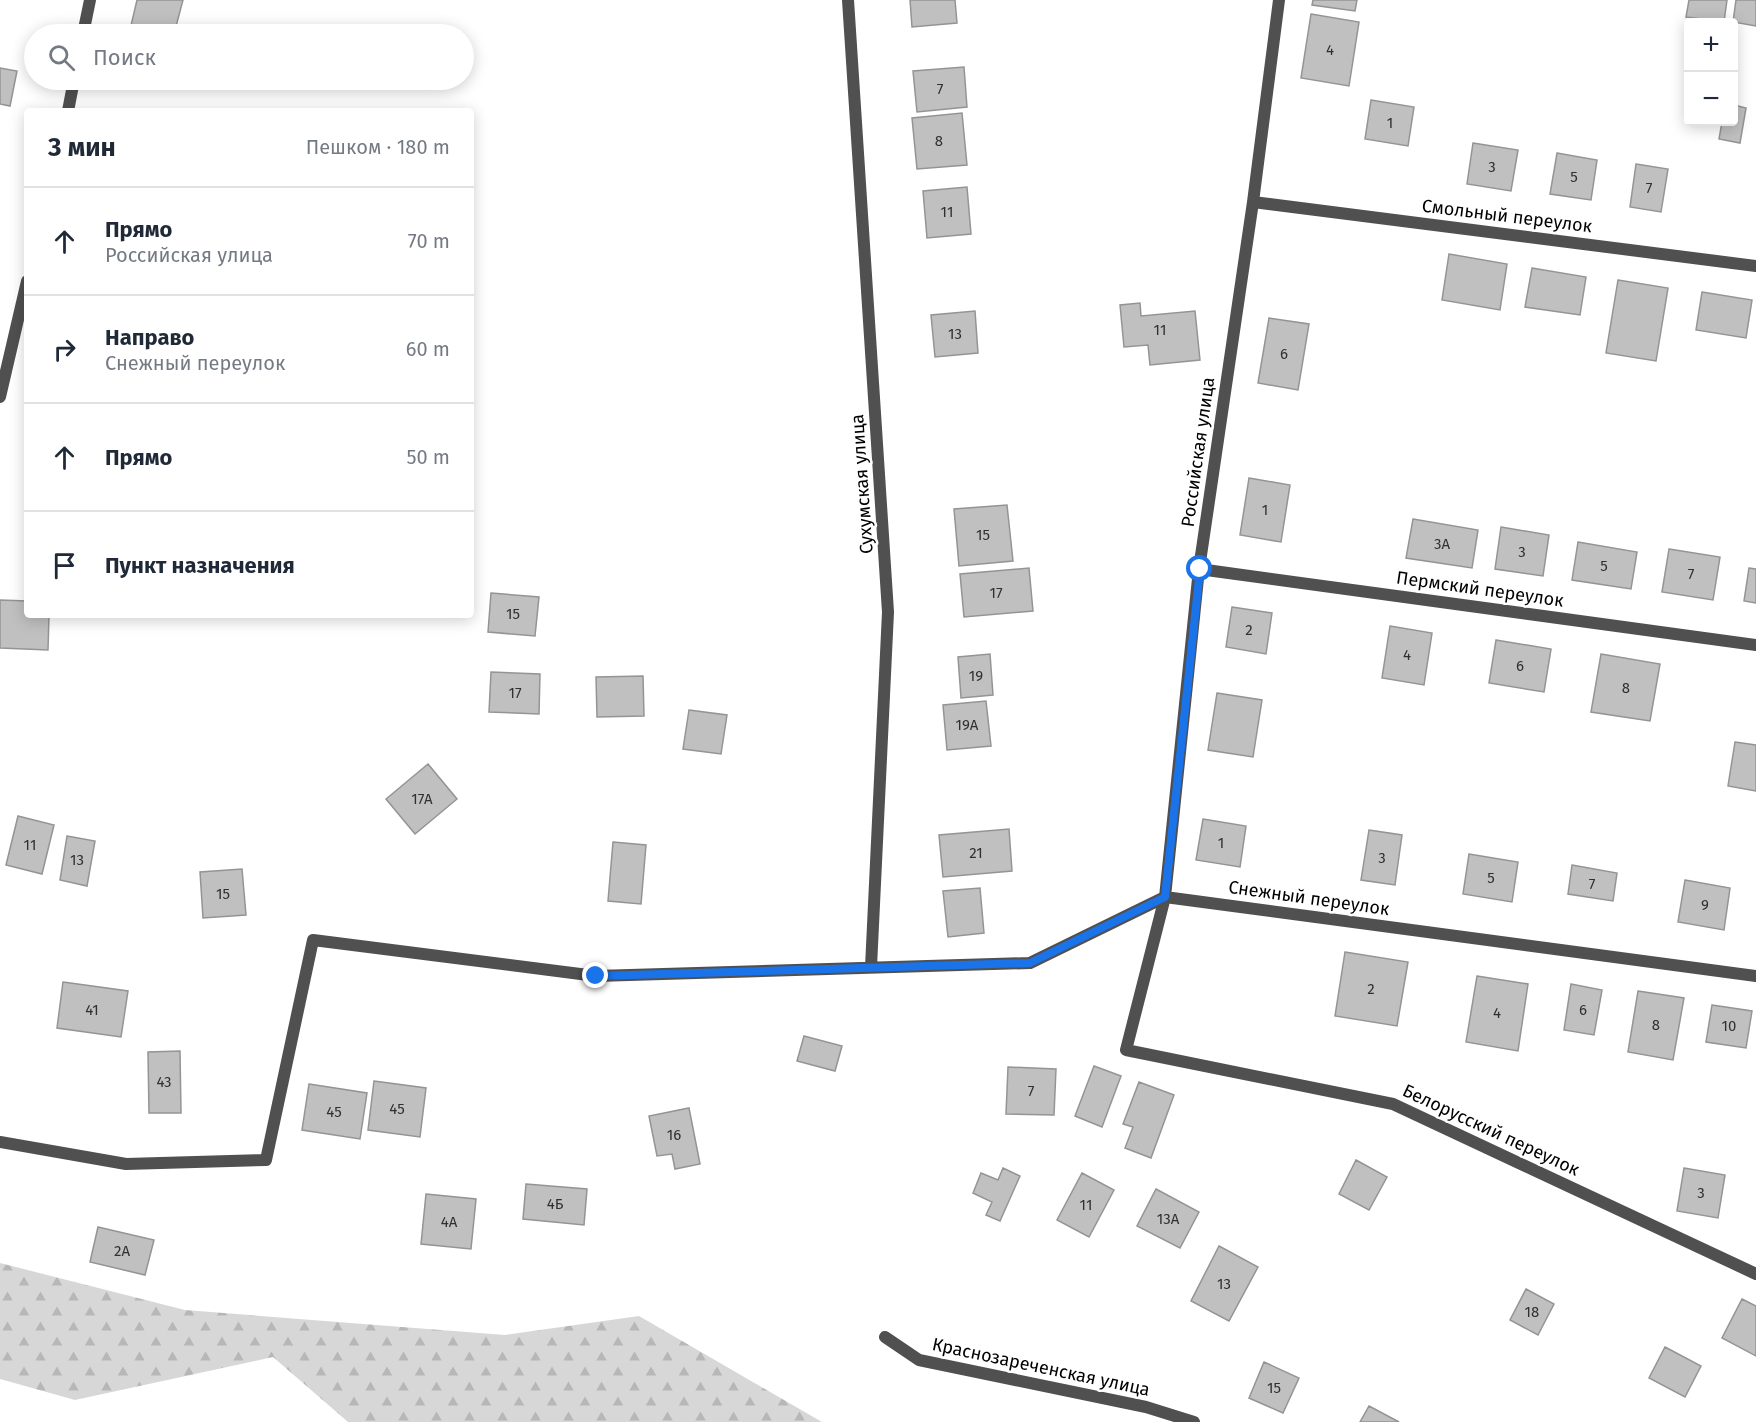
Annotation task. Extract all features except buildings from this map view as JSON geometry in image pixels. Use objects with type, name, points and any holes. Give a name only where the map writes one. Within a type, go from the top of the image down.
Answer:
[{"type":"street","points":[[85,24],[90,0]]},
{"type":"street","name":"Сухумская улица","points":[[848,0],[888,612],[871,967]]},
{"type":"street","name":"Российская улица","points":[[1126,1050],[1165,897],[1200,569],[1253,202],[1279,0]]},
{"type":"street","points":[[69,108],[72,90]]},
{"type":"street","name":"Смольный переулок","points":[[1253,202],[1756,266]]},
{"type":"street","points":[[0,397],[24,294]]},
{"type":"street","name":"Пермский переулок","points":[[1200,569],[1756,645]]},
{"type":"street","points":[[0,1142],[126,1164],[266,1160],[313,940],[596,976],[1030,963],[1165,897]]},
{"type":"street","name":"Снежный переулок","points":[[1165,897],[1756,976]]},
{"type":"street","name":"Белорусский переулок","points":[[1126,1050],[1393,1104],[1756,1274]]},
{"type":"street","name":"Краснозареченская улица","points":[[885,1337],[919,1360],[1146,1407],[1194,1422]]},
{"type":"green space","points":[[0,1263],[185,1310],[505,1335],[639,1316],[822,1422],[348,1422],[273,1357],[75,1400],[0,1379]]},
{"type":"route","points":[[596,976],[1030,963],[1165,897],[1200,569]]}]
